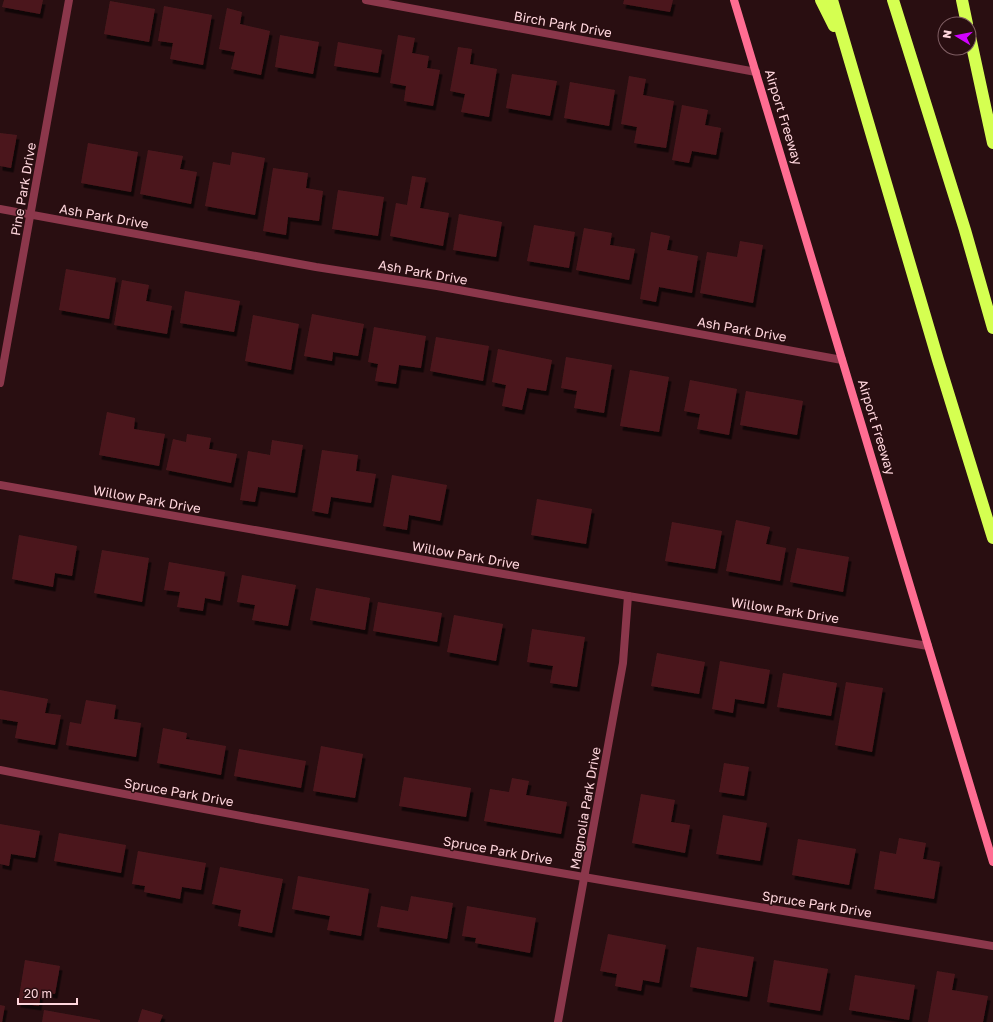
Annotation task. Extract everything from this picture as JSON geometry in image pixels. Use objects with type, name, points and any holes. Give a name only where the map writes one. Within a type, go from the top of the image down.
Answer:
[{"type":"highway","points":[[821,0],[848,52]]},
{"type":"highway","points":[[832,0],[938,360],[993,538]]},
{"type":"highway","points":[[893,0],[965,230],[993,328]]},
{"type":"highway","points":[[962,0],[965,16]]},
{"type":"highway","points":[[974,56],[993,143]]},
{"type":"main road","name":"Airport Freeway","points":[[734,0],[993,862]]},
{"type":"street","name":"Pine Park Drive","points":[[0,383],[69,0]]},
{"type":"street","name":"Birch Park Drive","points":[[366,0],[756,72]]},
{"type":"street","name":"Ash Park Drive","points":[[0,209],[316,267],[437,286],[842,360]]},
{"type":"street","name":"Willow Park Drive","points":[[0,485],[628,596],[928,646]]},
{"type":"street","name":"Magnolia Park Drive","points":[[558,1022],[623,663],[628,596]]},
{"type":"street","name":"Spruce Park Drive","points":[[0,770],[139,797],[585,878],[993,946]]},
{"type":"building","points":[[4,0],[43,0],[40,14],[2,7]]},
{"type":"building","points":[[624,0],[673,0],[670,12],[623,4]]},
{"type":"building","points":[[110,1],[155,9],[149,42],[104,34]]},
{"type":"building","points":[[164,6],[212,15],[203,65],[170,59],[173,43],[158,41]]},
{"type":"building","points":[[227,8],[242,12],[240,24],[270,31],[261,75],[231,69],[235,52],[219,49]]},
{"type":"building","points":[[280,35],[319,42],[313,74],[275,67]]},
{"type":"building","points":[[398,35],[415,38],[412,53],[429,56],[427,68],[440,70],[433,106],[404,101],[406,86],[390,83]]},
{"type":"building","points":[[338,42],[382,50],[378,73],[334,66]]},
{"type":"building","points":[[458,47],[472,49],[470,64],[497,69],[489,117],[461,112],[465,94],[450,91]]},
{"type":"building","points":[[512,74],[557,81],[550,116],[506,108]]},
{"type":"building","points":[[629,76],[646,79],[643,95],[674,101],[666,148],[634,143],[637,127],[621,124]]},
{"type":"building","points":[[570,82],[615,90],[609,126],[564,118]]},
{"type":"building","points":[[682,105],[708,110],[705,125],[721,128],[716,155],[692,151],[689,163],[672,160]]},
{"type":"building","points":[[0,133],[17,135],[11,168],[0,166]]},
{"type":"building","points":[[88,143],[138,152],[131,192],[81,183]]},
{"type":"building","points":[[148,150],[183,156],[180,169],[197,172],[191,204],[140,194]]},
{"type":"building","points":[[232,152],[265,158],[255,215],[205,206],[213,162],[230,165]]},
{"type":"building","points":[[273,168],[308,173],[306,188],[323,191],[319,221],[288,217],[286,235],[263,231]]},
{"type":"building","points":[[412,176],[426,178],[420,208],[449,213],[443,246],[390,236],[396,203],[407,205]]},
{"type":"building","points":[[338,190],[384,197],[378,236],[332,229]]},
{"type":"building","points":[[459,214],[502,222],[496,257],[453,250]]},
{"type":"building","points":[[534,225],[575,232],[569,268],[527,261]]},
{"type":"building","points":[[584,228],[612,233],[610,245],[635,249],[629,280],[576,270]]},
{"type":"building","points":[[651,232],[670,236],[667,250],[698,256],[692,293],[659,287],[656,302],[640,299]]},
{"type":"building","points":[[740,241],[763,245],[753,303],[700,293],[707,252],[737,257]]},
{"type":"building","points":[[66,269],[116,278],[109,319],[59,310]]},
{"type":"building","points":[[122,280],[149,285],[146,301],[172,306],[167,334],[114,325]]},
{"type":"building","points":[[185,291],[240,301],[234,332],[180,323]]},
{"type":"building","points":[[312,314],[364,324],[358,356],[333,352],[332,361],[304,356]]},
{"type":"building","points":[[253,315],[299,324],[291,370],[245,361]]},
{"type":"building","points":[[374,327],[426,336],[421,368],[399,365],[396,384],[375,381],[378,364],[368,362]]},
{"type":"building","points":[[436,337],[489,346],[483,381],[430,371]]},
{"type":"building","points":[[498,349],[552,360],[546,391],[527,388],[522,410],[502,406],[506,385],[492,382]]},
{"type":"building","points":[[566,357],[612,365],[604,413],[574,408],[577,391],[561,388]]},
{"type":"building","points":[[630,370],[669,377],[659,432],[620,426]]},
{"type":"building","points":[[690,380],[737,389],[729,435],[697,429],[700,414],[684,411]]},
{"type":"building","points":[[746,391],[803,401],[797,435],[740,425]]},
{"type":"building","points":[[107,412],[135,418],[134,429],[165,434],[159,466],[99,455]]},
{"type":"building","points":[[187,434],[211,438],[209,449],[237,454],[231,483],[166,470],[173,439],[186,442]]},
{"type":"building","points":[[272,440],[303,445],[295,493],[258,487],[255,502],[240,500],[248,451],[270,455]]},
{"type":"building","points":[[322,450],[358,455],[356,471],[376,474],[371,503],[331,497],[328,514],[312,511]]},
{"type":"building","points":[[392,475],[447,485],[440,521],[409,515],[407,530],[383,526]]},
{"type":"building","points":[[537,499],[592,509],[586,544],[531,535]]},
{"type":"building","points":[[736,520],[770,527],[766,544],[786,548],[780,581],[726,571]]},
{"type":"building","points":[[672,522],[722,531],[715,569],[665,561]]},
{"type":"building","points":[[19,535],[77,546],[72,576],[55,573],[53,587],[12,579]]},
{"type":"building","points":[[797,548],[849,557],[843,592],[790,582]]},
{"type":"building","points":[[102,550],[149,558],[142,602],[94,593]]},
{"type":"building","points":[[169,562],[225,572],[220,601],[205,598],[203,611],[177,607],[180,592],[164,590]]},
{"type":"building","points":[[242,575],[296,585],[288,626],[252,620],[255,605],[237,602]]},
{"type":"building","points":[[316,588],[370,598],[365,630],[310,620]]},
{"type":"building","points":[[378,602],[442,613],[437,642],[373,631]]},
{"type":"building","points":[[454,615],[503,624],[496,661],[447,652]]},
{"type":"building","points":[[532,629],[585,637],[577,687],[550,683],[553,666],[527,662]]},
{"type":"building","points":[[657,653],[705,662],[699,694],[651,686]]},
{"type":"building","points":[[720,661],[770,670],[764,704],[735,699],[733,713],[712,709]]},
{"type":"building","points":[[783,673],[837,683],[831,716],[777,707]]},
{"type":"building","points":[[846,682],[883,688],[872,752],[835,745]]},
{"type":"building","points":[[0,690],[48,699],[45,713],[61,715],[55,745],[15,738],[18,722],[0,719]]},
{"type":"building","points":[[86,700],[116,705],[114,719],[141,723],[136,757],[66,745],[70,722],[81,724]]},
{"type":"building","points":[[163,728],[187,733],[186,739],[226,746],[221,775],[157,763]]},
{"type":"building","points":[[321,746],[363,754],[355,798],[313,791]]},
{"type":"building","points":[[239,749],[306,761],[301,788],[234,776]]},
{"type":"building","points":[[724,763],[749,767],[744,796],[719,792]]},
{"type":"building","points":[[404,777],[471,788],[466,817],[399,806]]},
{"type":"building","points":[[512,778],[529,781],[526,795],[567,802],[561,834],[484,821],[490,789],[509,792]]},
{"type":"building","points":[[641,794],[675,800],[671,822],[690,825],[685,853],[632,843]]},
{"type":"building","points":[[723,815],[767,823],[760,861],[716,854]]},
{"type":"building","points":[[0,824],[40,831],[35,858],[11,854],[9,866],[0,864]]},
{"type":"building","points":[[59,833],[126,845],[121,873],[54,861]]},
{"type":"building","points":[[899,838],[926,843],[923,859],[940,862],[934,899],[874,889],[880,851],[896,854]]},
{"type":"building","points":[[798,839],[856,849],[849,885],[792,875]]},
{"type":"building","points":[[138,851],[206,863],[201,890],[182,887],[180,899],[144,892],[145,886],[132,884]]},
{"type":"building","points":[[220,867],[283,879],[272,933],[238,926],[241,910],[212,904]]},
{"type":"building","points":[[298,876],[369,889],[361,936],[327,930],[330,916],[292,909]]},
{"type":"building","points":[[411,896],[453,903],[447,939],[377,927],[381,906],[408,911]]},
{"type":"building","points":[[467,906],[536,918],[530,953],[475,943],[476,938],[462,936]]},
{"type":"building","points":[[608,934],[666,945],[659,983],[643,980],[641,991],[615,986],[617,974],[600,971]]},
{"type":"building","points":[[697,947],[754,957],[747,997],[690,987]]},
{"type":"building","points":[[25,960],[60,966],[55,994],[41,992],[39,1006],[18,1003]]},
{"type":"building","points":[[774,960],[828,969],[820,1011],[767,1002]]},
{"type":"building","points":[[937,971],[955,974],[952,990],[988,996],[983,1022],[928,1022]]},
{"type":"building","points":[[855,975],[915,985],[909,1020],[849,1010]]},
{"type":"building","points":[[0,1005],[5,1006],[2,1022],[0,1022]]},
{"type":"building","points":[[142,1009],[163,1015],[160,1022],[138,1022]]},
{"type":"building","points":[[44,1010],[100,1020],[100,1022],[42,1022]]}]
